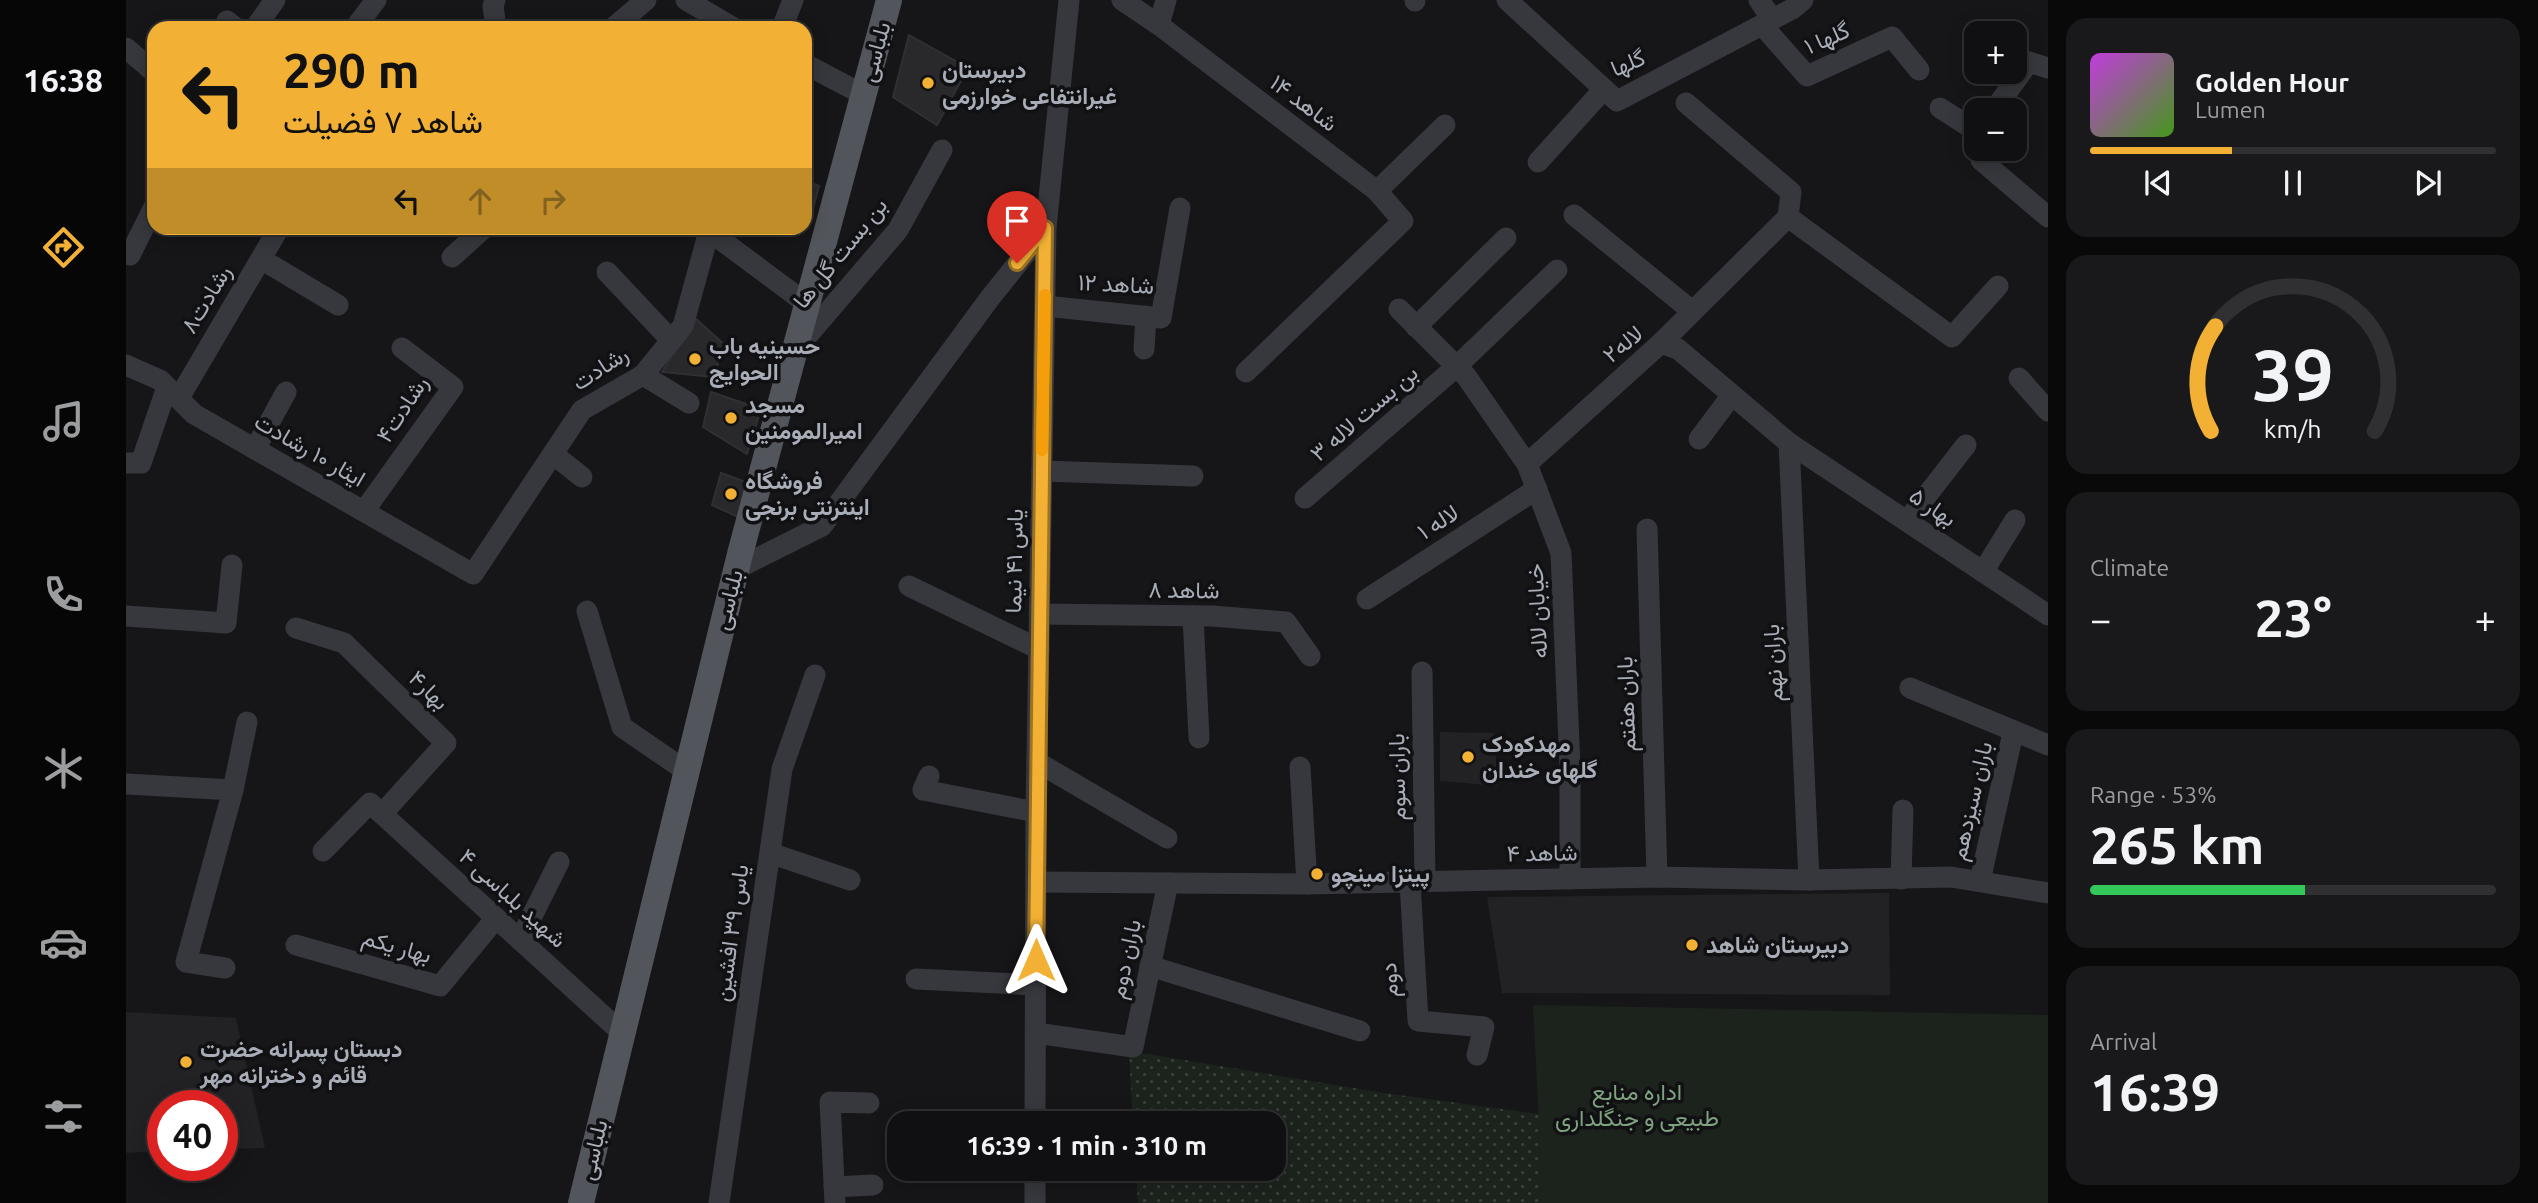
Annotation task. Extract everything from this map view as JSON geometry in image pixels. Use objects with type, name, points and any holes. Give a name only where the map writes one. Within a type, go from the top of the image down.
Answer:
[{"type":"main road","name":"بلباسی","points":[[581,1203],[736,569],[889,0]]},
{"type":"street","points":[[260,21],[275,0]]},
{"type":"street","points":[[360,21],[376,0]]},
{"type":"street","points":[[495,0],[495,21]]},
{"type":"street","points":[[621,21],[646,0]]},
{"type":"street","points":[[687,0],[722,21]]},
{"type":"street","points":[[785,21],[793,0]]},
{"type":"street","name":"یاس ۴۱ نیما","points":[[1035,1111],[1036,813],[1045,228],[1069,0]]},
{"type":"street","name":"شاهد ۱۴","points":[[1122,0],[1159,25],[1377,191],[1403,221],[1246,372]]},
{"type":"street","points":[[1159,25],[1166,0]]},
{"type":"street","name":"گلها","points":[[1507,0],[1617,101],[1797,5]]},
{"type":"street","points":[[1759,0],[1767,22]]},
{"type":"street","name":"گلها ۱","points":[[1767,22],[1807,76],[1892,37],[1919,70]]},
{"type":"street","points":[[126,48],[147,66]]},
{"type":"street","points":[[2003,98],[2029,62],[2048,68]]},
{"type":"street","points":[[812,68],[864,95]]},
{"type":"street","points":[[1538,162],[1604,89]]},
{"type":"street","points":[[1661,343],[1788,217],[1791,192],[1686,103]]},
{"type":"street","points":[[1940,108],[1964,123]]},
{"type":"street","points":[[1377,191],[1445,125]]},
{"type":"street","name":"بن بست گل ها","points":[[795,349],[898,230],[942,150]]},
{"type":"street","points":[[1982,161],[2048,217]]},
{"type":"street","name":"شاهد ۱۲","points":[[1045,306],[1161,318],[1180,208]]},
{"type":"street","points":[[1574,215],[1692,312]]},
{"type":"street","points":[[1788,217],[1952,337],[1998,286]]},
{"type":"street","points":[[128,254],[147,220]]},
{"type":"street","points":[[736,569],[822,526],[989,298],[1045,228]]},
{"type":"street","name":"رشادت۸","points":[[126,463],[141,464],[173,393],[275,235]]},
{"type":"street","points":[[453,257],[477,235]]},
{"type":"street","name":"رشادت","points":[[473,574],[582,410],[643,375],[683,326],[706,235]]},
{"type":"street","points":[[715,235],[807,304]]},
{"type":"street","points":[[1416,327],[1506,238]]},
{"type":"street","points":[[261,259],[338,305]]},
{"type":"street","name":"بن بست لاله ۳","points":[[1305,498],[1456,367],[1557,270]]},
{"type":"street","points":[[607,272],[671,340]]},
{"type":"street","name":"خیابان لاله","points":[[1399,309],[1466,376],[1527,464],[1561,553],[1570,767],[1570,879]]},
{"type":"street","points":[[1144,349],[1146,316]]},
{"type":"street","name":"لاله۲","points":[[1527,464],[1661,343],[1678,349],[1789,443]]},
{"type":"street","name":"رشادت۴","points":[[364,511],[453,387],[402,348]]},
{"type":"street","name":"ایثار ۱۰ رشادت","points":[[126,365],[160,380],[194,414],[473,574]]},
{"type":"street","points":[[643,375],[689,403]]},
{"type":"street","points":[[2019,379],[2048,411]]},
{"type":"street","points":[[255,449],[286,391]]},
{"type":"street","points":[[1699,439],[1732,395]]},
{"type":"street","name":"بهار ۵","points":[[1789,443],[2048,615]]},
{"type":"street","name":"باران نهم","points":[[1789,443],[1809,880]]},
{"type":"street","points":[[1907,521],[1966,445]]},
{"type":"street","points":[[552,454],[582,477]]},
{"type":"street","points":[[1042,471],[1193,476]]},
{"type":"street","name":"لاله ۱","points":[[1367,599],[1537,489]]},
{"type":"street","points":[[1983,572],[2015,520]]},
{"type":"street","name":"باران هفتم","points":[[1647,529],[1657,877]]},
{"type":"street","points":[[126,616],[226,624],[232,565]]},
{"type":"street","points":[[909,586],[1039,649]]},
{"type":"street","points":[[587,611],[622,727],[686,771]]},
{"type":"street","name":"شاهد ۸","points":[[1040,614],[1193,615],[1286,622],[1310,656]]},
{"type":"street","points":[[1193,615],[1199,738]]},
{"type":"street","name":"بهار۴","points":[[296,628],[344,643],[446,743],[376,808]]},
{"type":"street","name":"باران سوم","points":[[1417,882],[1422,673]]},
{"type":"street","name":"یاس ۳۹ افشین","points":[[719,1203],[782,769],[815,675]]},
{"type":"street","points":[[1910,688],[2013,733],[2048,745]]},
{"type":"street","points":[[225,968],[186,962],[233,790],[247,722]]},
{"type":"street","name":"باران سیزدهم","points":[[1980,881],[2013,733]]},
{"type":"street","points":[[1037,762],[1167,838]]},
{"type":"street","points":[[1300,767],[1307,884]]},
{"type":"street","points":[[929,776],[923,790],[1036,813]]},
{"type":"street","points":[[126,784],[233,790]]},
{"type":"street","points":[[323,851],[376,808]]},
{"type":"street","name":"شهید بلباسی ۴","points":[[376,808],[621,1032]]},
{"type":"street","points":[[1900,878],[1903,810]]},
{"type":"street","points":[[770,853],[850,880]]},
{"type":"street","points":[[520,940],[559,862]]},
{"type":"street","name":"شاهد ۴","points":[[1036,882],[1307,884],[1657,877],[1809,880],[1951,877],[2048,893]]},
{"type":"street","name":"دوم","points":[[1417,882],[1418,1021],[1484,1027],[1477,1055]]},
{"type":"street","name":"باران دوم","points":[[1035,1033],[1133,1047],[1168,883]]},
{"type":"street","name":"بهار یکم","points":[[296,945],[440,986],[496,918]]},
{"type":"street","points":[[1150,966],[1360,1031]]},
{"type":"street","points":[[916,979],[1036,985]]},
{"type":"street","points":[[869,1103],[830,1102],[834,1195],[873,1185]]},
{"type":"street","points":[[1035,1181],[1035,1203]]},
{"type":"shaded area","name":"مهدکودک گلهای خندان","points":[[1440,732],[1494,733],[1498,786],[1440,781]]},
{"type":"shaded area","name":"دبیرستان شاهد","points":[[1889,893],[1890,995],[1502,993],[1487,897]]},
{"type":"shaded area","name":"دبستان پسرانه حضرت قائم و دخترانه مهر","points":[[126,1012],[236,1018],[265,1148],[238,1149],[238,1090],[147,1090],[147,1152],[126,1153]]},
{"type":"green space","name":"اداره منابع طبیعی و جنگلداری","points":[[1533,1005],[2048,1015],[2048,1203],[1543,1203]]},
{"type":"green space","points":[[1129,1051],[1384,1093],[1539,1114],[1543,1203],[1138,1203],[1137,1181],[1286,1181],[1286,1111],[1132,1111]]},
{"type":"building","name":"دبیرستان غیرانتفاعی خوارزمی","points":[[909,35],[968,68],[937,125],[893,97]]},
{"type":"building","points":[[812,183],[819,186],[812,209]]},
{"type":"building","name":"حسینیه باب الحوایج","points":[[696,319],[726,346],[712,377],[662,372]]},
{"type":"building","name":"مسجد امیرالمومنین","points":[[711,392],[761,409],[747,454],[703,427]]},
{"type":"building","name":"فروشگاه اینترنتی برنجی","points":[[721,473],[751,484],[743,519],[712,505]]},
{"type":"slow traffic","points":[[1042,450],[1045,295]]},
{"type":"place","name":"دبیرستان غیرانتفاعی خوارزمی","points":[[928,83]]},
{"type":"place","name":"حسینیه باب الحوایج","points":[[695,359]]},
{"type":"place","name":"مسجد امیرالمومنین","points":[[731,418]]},
{"type":"place","name":"فروشگاه اینترنتی برنجی","points":[[731,494]]},
{"type":"place","name":"مهدکودک گلهای خندان","points":[[1468,757]]},
{"type":"place","name":"پیتزا مینچو","points":[[1317,874]]},
{"type":"place","name":"دبیرستان شاهد","points":[[1692,945]]},
{"type":"place","name":"دبستان پسرانه حضرت قائم و دخترانه مهر","points":[[186,1062]]},
{"type":"route","points":[[1017,263],[1045,228],[1036,960]]}]
